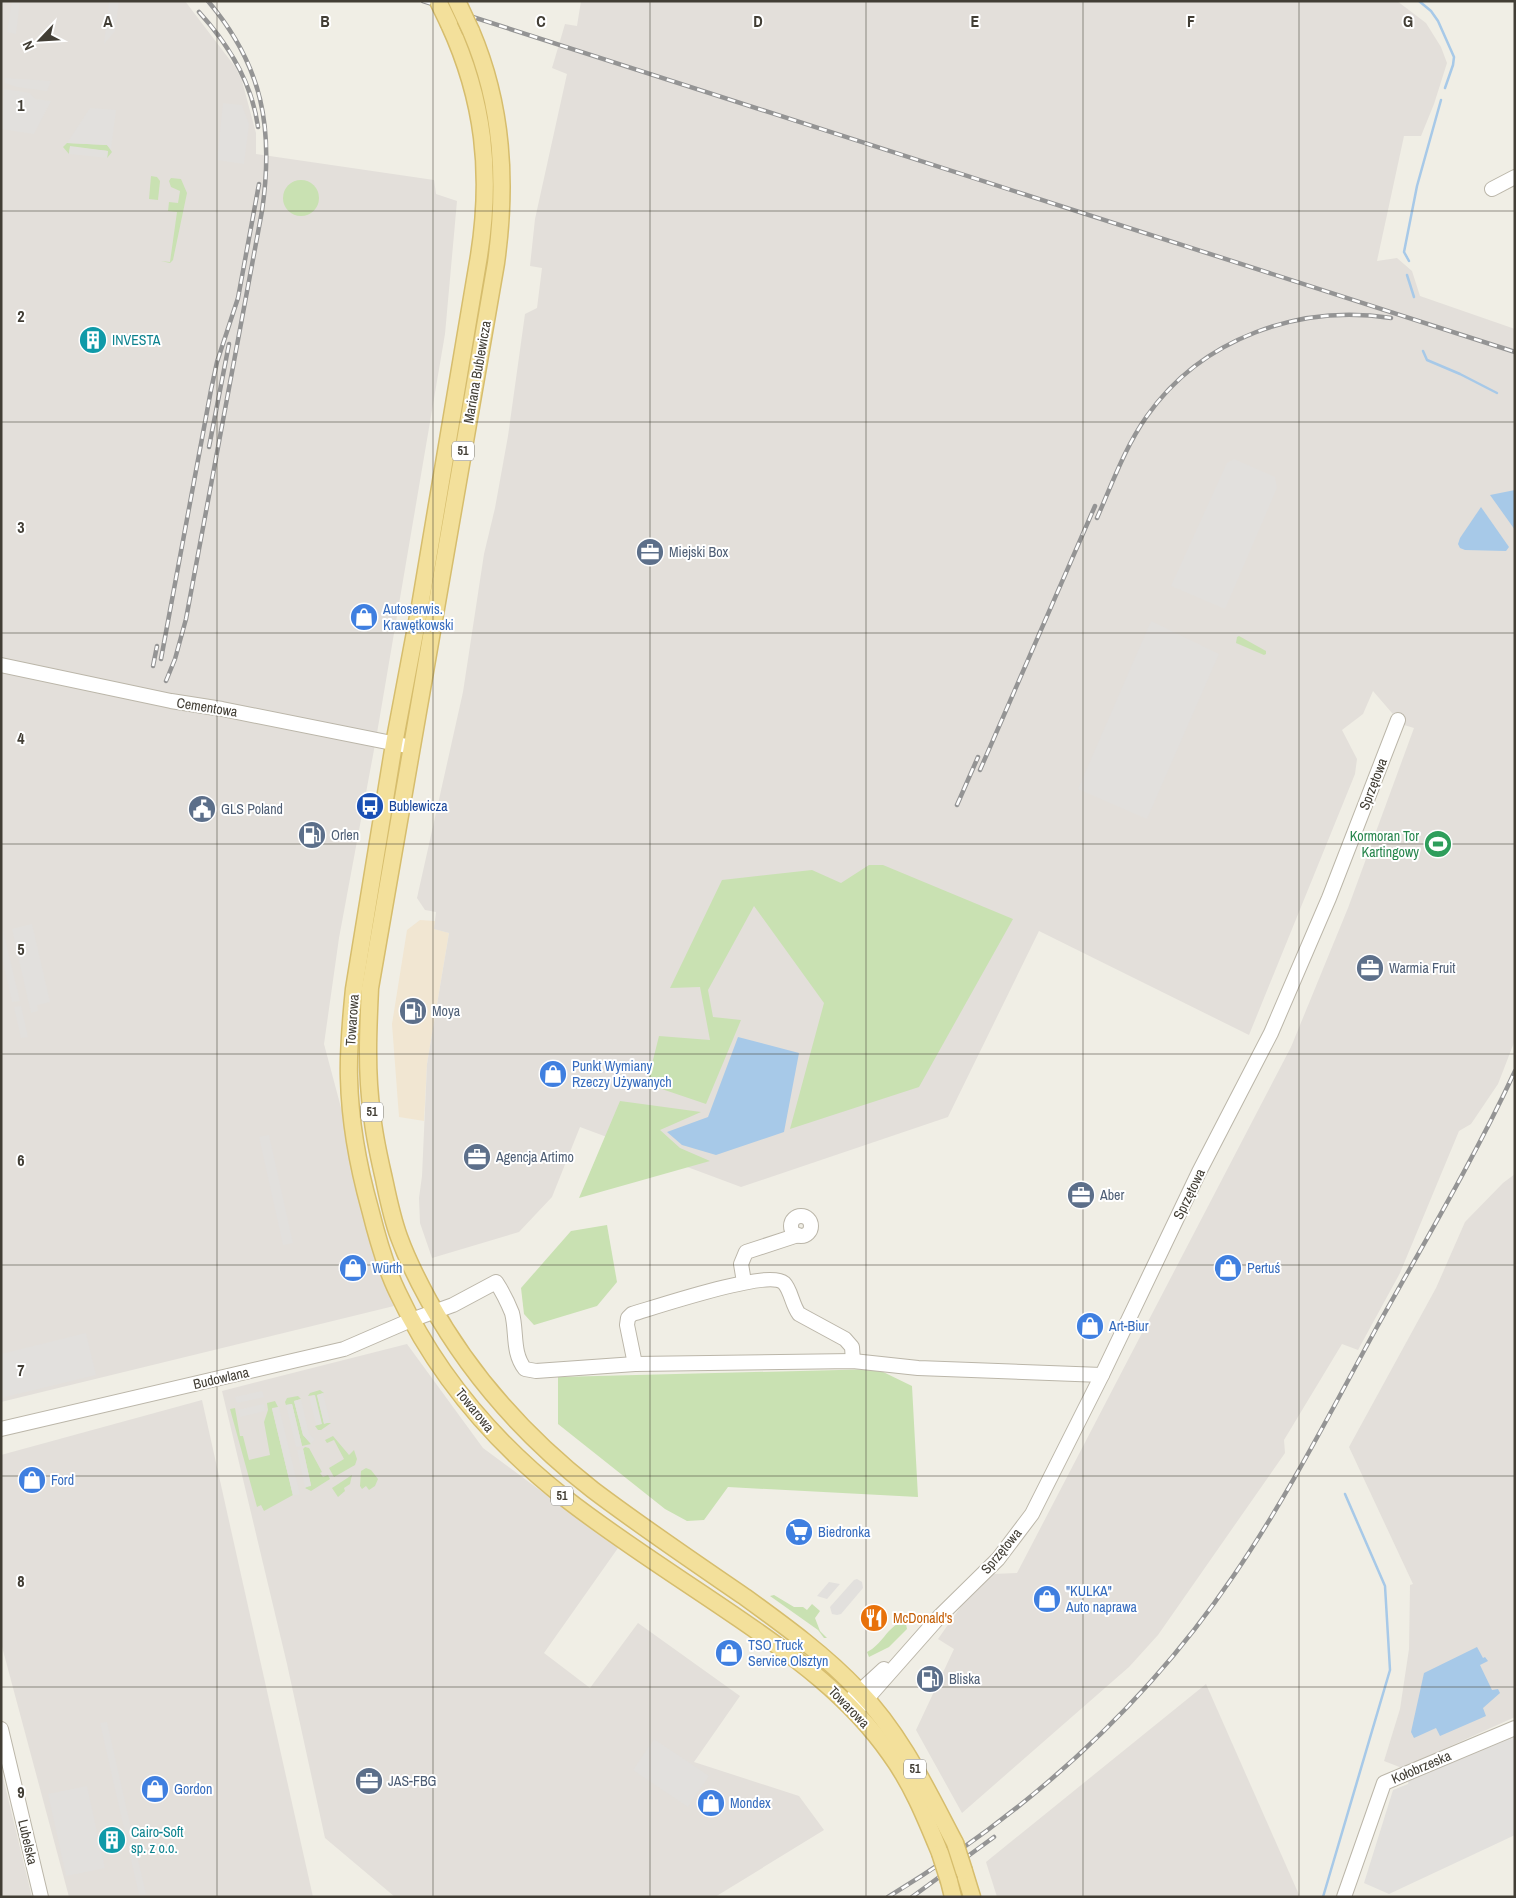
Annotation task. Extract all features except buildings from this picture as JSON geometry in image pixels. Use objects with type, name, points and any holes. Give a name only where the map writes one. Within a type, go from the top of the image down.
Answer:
[{"type":"main road","name":"Mariana Bublewicza","points":[[394,744],[420,606],[480,256],[485,212],[485,165],[479,113],[466,65],[438,1]]},
{"type":"main road","name":"Mariana Bublewicza","points":[[412,747],[496,263],[501,221],[503,169],[499,125],[488,78],[471,31],[456,1]]},
{"type":"main road","name":"Towarowa","points":[[394,744],[354,989],[350,1025],[349,1077],[354,1136],[365,1191],[379,1242],[397,1292],[411,1320],[433,1355],[473,1410],[528,1468],[566,1499],[771,1640],[819,1678],[883,1719],[910,1759],[934,1800],[955,1843],[972,1897]]},
{"type":"main road","name":"Towarowa","points":[[412,747],[370,988],[368,1064],[372,1114],[390,1207],[399,1238],[419,1282],[435,1312],[478,1378],[541,1447],[594,1490],[779,1622],[825,1659],[857,1701],[907,1781],[925,1815],[940,1853],[951,1889]]},
{"type":"street","points":[[1492,189],[1515,177]]},
{"type":"street","name":"Cementowa","points":[[1,665],[164,700],[222,709],[412,747]]},
{"type":"street","name":"Sprzętowa","points":[[857,1701],[998,1559],[1032,1514],[1102,1375],[1199,1172],[1271,1033],[1329,898],[1398,720]]},
{"type":"street","points":[[744,1282],[740,1264],[746,1252],[798,1236]]},
{"type":"street","points":[[853,1361],[852,1347],[845,1339],[799,1314],[784,1283],[774,1279],[744,1282],[632,1314],[628,1318],[627,1325],[635,1364],[853,1361],[918,1368],[1102,1375]]},
{"type":"street","name":"Budowlana","points":[[1,1428],[337,1351],[364,1342],[411,1320],[472,1296],[496,1282],[512,1314],[519,1361],[526,1369],[536,1371],[635,1364]]},
{"type":"street","name":"Kołobrzeska","points":[[1344,1897],[1384,1783],[1515,1728]]},
{"type":"street","name":"Lubelska","points":[[1,1729],[41,1897]]},
{"type":"shaded area","points":[[1,1],[185,1],[236,68],[242,81],[256,133],[256,154],[434,180],[436,194],[457,201],[445,334],[376,739],[339,938],[324,1044],[394,1306],[1,1402]]},
{"type":"shaded area","points":[[12,1],[20,1],[16,34],[7,32]]},
{"type":"shaded area","points":[[109,1],[119,1],[115,31],[104,44]]},
{"type":"shaded area","points":[[581,1],[1397,1],[1426,23],[1441,47],[1447,63],[1434,104],[1421,136],[1404,136],[1377,261],[1397,258],[1412,271],[1420,296],[1515,329],[1515,1040],[1498,1084],[1471,1124],[1459,1131],[1400,1273],[1358,1350],[1342,1344],[1284,1440],[1285,1453],[1158,1635],[1129,1667],[962,1813],[916,1730],[954,1649],[938,1639],[964,1602],[992,1574],[1017,1573],[1291,1047],[1348,908],[1414,728],[1404,725],[1398,720],[1373,691],[1363,714],[1342,730],[1357,759],[1355,774],[1249,1035],[1039,931],[948,1117],[741,1187],[580,1127],[552,1197],[519,1232],[432,1258],[420,1223],[419,1198],[422,1176],[427,1064],[449,933],[434,929],[436,912],[425,910],[417,898],[463,692],[484,554],[495,508],[508,436],[525,314],[537,308],[542,268],[530,266],[535,219],[567,74],[552,68],[565,24],[577,26]]},
{"type":"shaded area","points":[[5,78],[51,81],[47,91],[17,87],[5,83]]},
{"type":"shaded area","points":[[4,89],[30,93],[35,99],[51,101],[34,134],[1,129]]},
{"type":"shaded area","points":[[223,103],[242,105],[249,124],[244,164],[217,160]]},
{"type":"shaded area","points":[[90,108],[116,110],[111,149],[107,145],[67,143]]},
{"type":"shaded area","points":[[70,146],[108,151],[107,158],[69,154]]},
{"type":"shaded area","points":[[1234,459],[1275,477],[1277,488],[1225,609],[1171,586],[1227,463]]},
{"type":"shaded area","points":[[1151,621],[1219,654],[1147,819],[1078,789]]},
{"type":"shaded area","points":[[420,920],[435,921],[435,929],[449,933],[427,1064],[424,1121],[399,1117],[392,1024],[407,930]]},
{"type":"shaded area","points":[[32,924],[50,1002],[37,1005],[38,1011],[31,1013],[12,929]]},
{"type":"shaded area","points":[[2,926],[20,1001],[12,1002],[1,954]]},
{"type":"shaded area","points":[[21,1006],[28,1037],[21,1038],[14,1007]]},
{"type":"shaded area","points":[[269,1135],[293,1243],[283,1245],[259,1137]]},
{"type":"shaded area","points":[[1515,1174],[1515,1717],[1402,1768],[1384,1761],[1400,1709],[1409,1649],[1410,1585],[1413,1584],[1349,1447],[1436,1288],[1465,1222],[1503,1183]]},
{"type":"shaded area","points":[[86,1333],[96,1375],[1,1398],[1,1354]]},
{"type":"shaded area","points":[[407,1344],[483,1448],[618,1548],[544,1653],[590,1688],[638,1623],[740,1696],[694,1762],[799,1796],[824,1830],[715,1897],[395,1897],[325,1838],[287,1664],[222,1391]]},
{"type":"shaded area","points":[[262,1391],[264,1397],[237,1403],[235,1397]]},
{"type":"shaded area","points":[[323,1393],[330,1422],[324,1424],[317,1395]]},
{"type":"shaded area","points":[[315,1395],[322,1424],[316,1425],[309,1397]]},
{"type":"shaded area","points":[[301,1399],[309,1434],[315,1439],[311,1444],[303,1435],[294,1401]]},
{"type":"shaded area","points":[[202,1400],[313,1897],[69,1897],[1,1643],[1,1455]]},
{"type":"shaded area","points":[[264,1404],[265,1411],[240,1417],[238,1410]]},
{"type":"shaded area","points":[[292,1404],[302,1446],[296,1447],[286,1405]]},
{"type":"shaded area","points":[[279,1407],[300,1494],[293,1496],[272,1408]]},
{"type":"shaded area","points":[[303,1449],[311,1486],[305,1487],[297,1450]]},
{"type":"shaded area","points":[[857,1579],[862,1582],[863,1588],[841,1614],[832,1614],[830,1607]]},
{"type":"shaded area","points":[[829,1582],[840,1584],[827,1599],[817,1596]]},
{"type":"shaded area","points":[[1206,1684],[1300,1897],[997,1897],[986,1862]]},
{"type":"shaded area","points":[[107,1722],[146,1894],[139,1895],[100,1723]]},
{"type":"shaded area","points":[[1508,1734],[1515,1736],[1515,1835],[1389,1894],[1364,1883],[1393,1790],[1408,1784],[1409,1779]]},
{"type":"shaded area","points":[[654,1739],[709,1776],[688,1807],[633,1770]]},
{"type":"shaded area","points":[[1,1769],[32,1897],[1,1897]]},
{"type":"shaded area","points":[[87,1786],[105,1868],[66,1876],[48,1794]]},
{"type":"green space","points":[[67,143],[107,145],[112,152],[107,158],[108,151],[70,147],[69,154],[63,147]]},
{"type":"green space","points":[[151,176],[157,177],[160,181],[158,200],[149,199]]},
{"type":"green space","points":[[171,178],[181,179],[187,193],[173,260],[170,263],[161,261],[170,262],[177,212],[168,211],[169,202],[178,203],[180,191],[171,187],[169,181]]},
{"type":"green space","points":[[301,180],[308,181],[314,185],[318,191],[318,205],[314,211],[308,215],[301,216],[294,215],[288,211],[284,205],[283,198],[284,191],[288,185],[294,181]]},
{"type":"green space","points":[[1239,636],[1266,651],[1266,654],[1264,655],[1236,643]]},
{"type":"green space","points":[[869,865],[883,865],[1013,919],[919,1087],[790,1129],[824,1003],[754,906],[708,990],[713,1017],[741,1020],[706,1104],[647,1084],[659,1036],[710,1040],[700,987],[670,988],[722,880],[812,870],[841,883]]},
{"type":"green space","points":[[620,1101],[701,1112],[660,1130],[680,1148],[710,1161],[579,1198]]},
{"type":"green space","points":[[607,1225],[617,1282],[597,1306],[534,1325],[524,1314],[521,1288],[571,1231]]},
{"type":"green space","points":[[877,1369],[912,1386],[918,1497],[728,1487],[704,1520],[687,1521],[665,1509],[558,1424],[558,1377]]},
{"type":"green space","points":[[320,1390],[324,1393],[317,1395],[324,1423],[331,1423],[318,1430],[315,1426],[321,1424],[314,1395],[308,1396],[310,1393]]},
{"type":"green space","points":[[298,1396],[301,1399],[294,1401],[303,1435],[311,1444],[302,1446],[292,1404],[286,1405],[285,1402],[287,1398]]},
{"type":"green space","points":[[275,1401],[278,1407],[272,1409],[293,1495],[264,1511],[261,1505],[257,1507],[230,1409],[235,1408],[240,1436],[243,1436],[249,1460],[270,1455],[264,1422],[268,1410],[267,1403]]},
{"type":"green space","points":[[333,1436],[349,1455],[354,1450],[357,1459],[355,1465],[334,1477],[329,1468],[344,1459],[334,1440],[327,1443],[325,1440]]},
{"type":"green space","points":[[305,1447],[309,1448],[323,1477],[328,1475],[330,1479],[311,1491],[305,1488],[311,1485],[303,1449]]},
{"type":"green space","points":[[366,1468],[371,1470],[378,1479],[375,1486],[369,1490],[366,1486],[362,1489],[360,1486],[361,1471]]},
{"type":"green space","points":[[352,1475],[350,1484],[344,1488],[345,1491],[338,1497],[332,1488]]},
{"type":"green space","points":[[774,1595],[794,1607],[803,1607],[807,1610],[812,1604],[820,1611],[815,1618],[820,1631],[827,1638],[824,1638],[818,1630],[770,1596]]},
{"type":"green space","points":[[903,1621],[907,1629],[889,1647],[869,1657],[867,1652],[877,1645],[893,1627]]},
{"type":"water","points":[[1515,490],[1515,530],[1490,495]]},
{"type":"water","points":[[1481,507],[1509,547],[1506,551],[1465,550],[1460,548],[1458,544],[1460,538]]},
{"type":"water","points":[[738,1037],[799,1053],[784,1132],[716,1155],[682,1145],[667,1132],[708,1117]]},
{"type":"water","points":[[1477,1647],[1483,1658],[1485,1657],[1488,1661],[1480,1665],[1492,1690],[1498,1689],[1500,1693],[1483,1708],[1486,1716],[1440,1736],[1436,1728],[1414,1738],[1411,1732],[1424,1673]]},
{"type":"waterway","points":[[1419,1],[1431,11],[1438,21],[1454,57],[1445,88]]},
{"type":"waterway","points":[[1409,261],[1404,252],[1417,186],[1441,100]]},
{"type":"waterway","points":[[1407,275],[1414,297]]},
{"type":"waterway","points":[[1423,351],[1427,360],[1497,393]]},
{"type":"waterway","points":[[1323,1897],[1390,1670],[1385,1586],[1345,1494]]},
{"type":"railway","points":[[166,681],[175,659],[186,619],[262,211],[265,181],[265,126],[252,74],[227,25],[208,1]]},
{"type":"railway","points":[[423,1],[1515,352]]},
{"type":"railway","points":[[199,12],[220,38],[238,65],[255,110],[258,127]]},
{"type":"railway","points":[[161,659],[211,390],[217,362],[238,298],[259,184]]},
{"type":"railway","points":[[1097,518],[1119,466],[1139,428],[1170,389],[1195,366],[1224,347],[1255,332],[1288,322],[1322,316],[1356,315],[1391,318]]},
{"type":"railway","points":[[209,447],[229,344]]},
{"type":"railway","points":[[980,770],[1095,506]]},
{"type":"railway","points":[[153,666],[157,646]]},
{"type":"railway","points":[[957,805],[978,757]]},
{"type":"railway","points":[[888,1897],[939,1865],[987,1830],[1034,1794],[1079,1755],[1161,1670],[1199,1624],[1254,1545],[1291,1484],[1466,1169],[1515,1071]]},
{"type":"railway","points":[[912,1897],[994,1837]]},
{"type":"place","name":"INVESTA","points":[[93,340]]},
{"type":"place","name":"Miejski Box","points":[[650,552]]},
{"type":"place","name":"Autoserwis. Krawętkowski","points":[[364,617]]},
{"type":"place","name":"Bublewicza","points":[[370,806]]},
{"type":"place","name":"GLS Poland","points":[[202,809]]},
{"type":"place","name":"Orlen","points":[[312,835]]},
{"type":"place","name":"Kormoran Tor Kartingowy","points":[[1438,844]]},
{"type":"place","name":"Warmia Fruit","points":[[1370,968]]},
{"type":"place","name":"Moya","points":[[413,1011]]},
{"type":"place","name":"Punkt Wymiany Rzeczy Używanych","points":[[553,1074]]},
{"type":"place","name":"Agencja Artimo","points":[[477,1157]]},
{"type":"place","name":"Aber","points":[[1081,1195]]},
{"type":"place","name":"Würth","points":[[353,1268]]},
{"type":"place","name":"Pertuś","points":[[1228,1268]]},
{"type":"place","name":"Art-Biur","points":[[1090,1326]]},
{"type":"place","name":"Ford","points":[[32,1480]]},
{"type":"place","name":"Biedronka","points":[[799,1532]]},
{"type":"place","name":"\"KULKA\" Auto naprawa","points":[[1047,1599]]},
{"type":"place","name":"McDonald's","points":[[874,1618]]},
{"type":"place","name":"TSO Truck Service Olsztyn","points":[[729,1653]]},
{"type":"place","name":"Bliska","points":[[930,1679]]},
{"type":"place","name":"JAS-FBG","points":[[369,1781]]},
{"type":"place","name":"Gordon","points":[[155,1789]]},
{"type":"place","name":"Mondex","points":[[711,1803]]},
{"type":"place","name":"Cairo-Soft sp. z o.o.","points":[[112,1840]]}]
